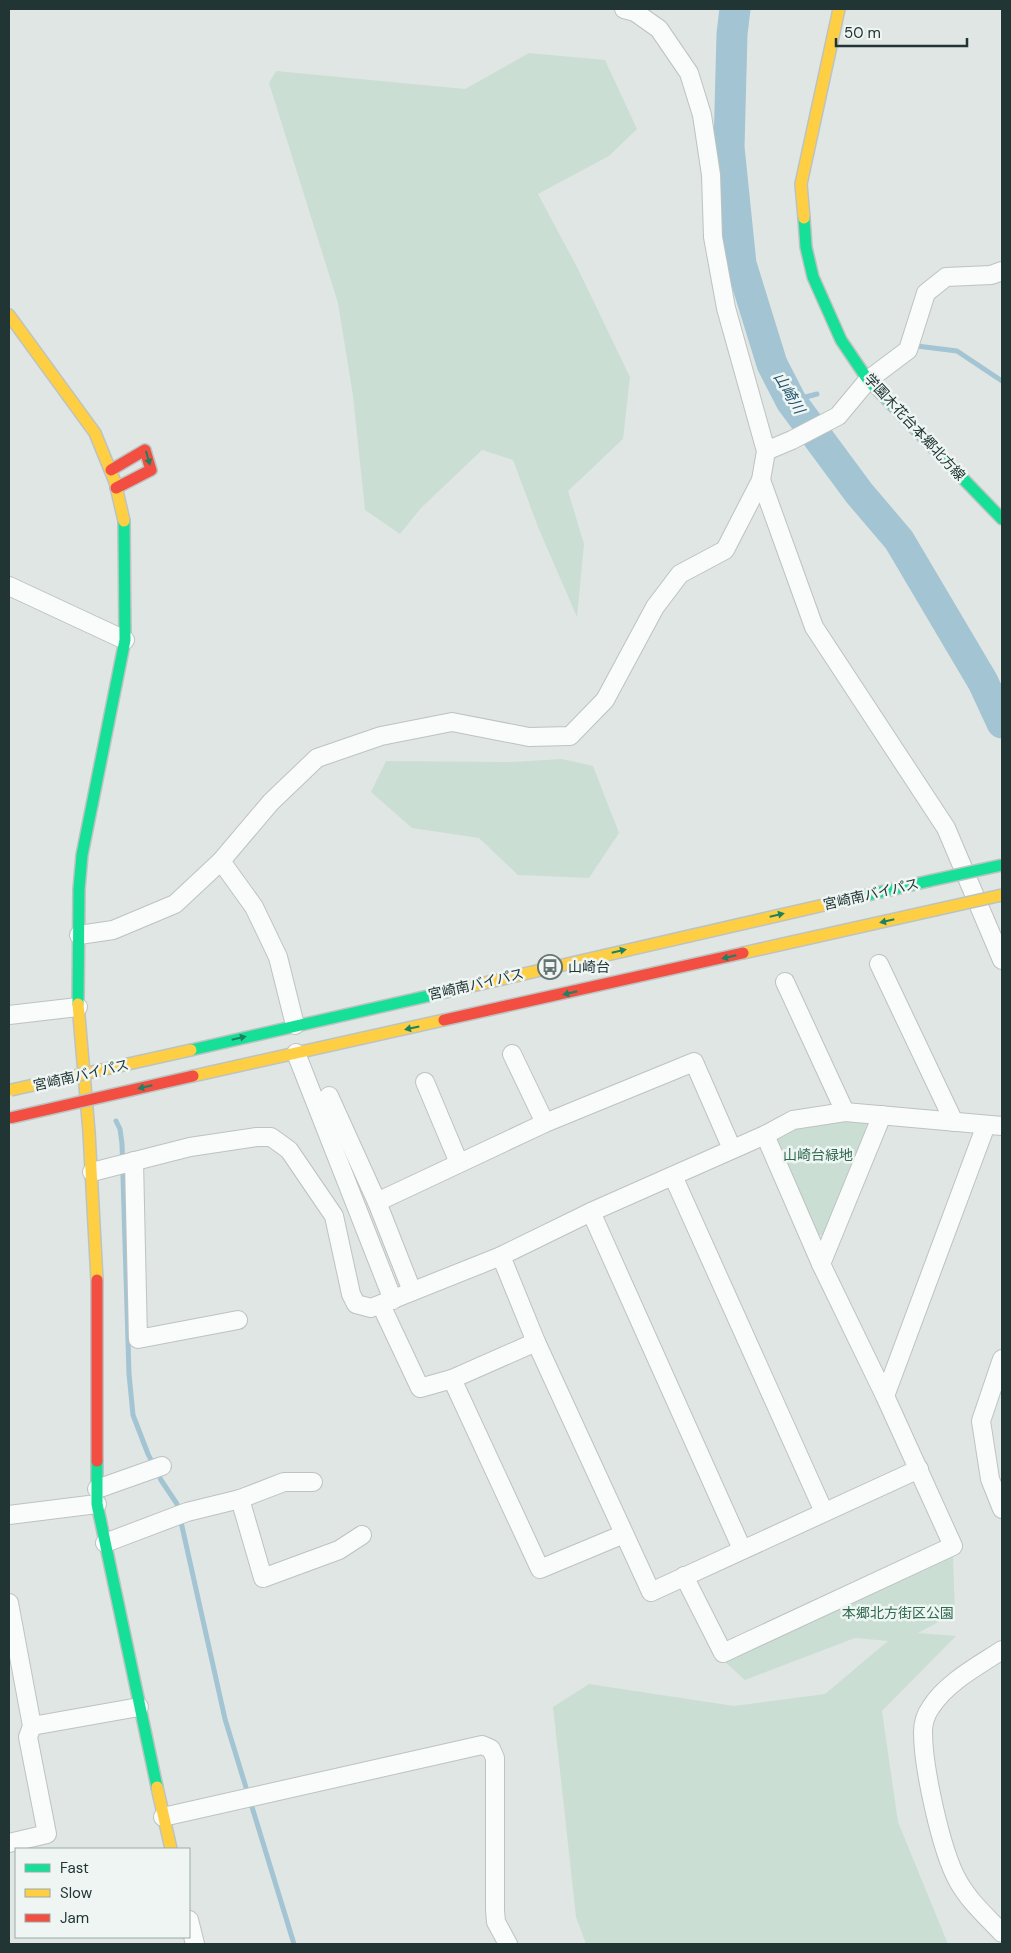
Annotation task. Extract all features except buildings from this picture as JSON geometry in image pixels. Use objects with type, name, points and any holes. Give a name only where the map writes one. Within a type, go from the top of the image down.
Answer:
[{"type":"main road","name":"学園木花台本郷北方線","points":[[838,9],[801,184],[808,255],[826,310],[841,340],[868,380],[1002,520]]},
{"type":"main road","points":[[9,315],[95,433],[111,470],[124,522],[124,640],[82,855],[79,889],[78,1007],[92,1172],[97,1262],[97,1497],[139,1708],[171,1848]]},
{"type":"main road","points":[[111,470],[146,450],[151,470],[116,488]]},
{"type":"main road","name":"宮崎南バイパス","points":[[10,1091],[1002,865]]},
{"type":"main road","name":"宮崎南バイパス","points":[[9,1118],[1002,895]]},
{"type":"street","points":[[79,935],[113,930],[174,904],[222,862],[271,802],[317,758],[381,736],[452,722],[528,737],[570,736],[605,700],[655,607],[680,574],[725,550],[761,480],[766,451],[726,308],[713,237],[711,175],[702,115],[690,72],[659,29],[635,12],[624,9]]},
{"type":"street","points":[[766,451],[838,416],[868,380],[908,350],[926,292],[946,277],[991,275],[1002,271]]},
{"type":"street","points":[[761,480],[814,626],[946,828],[1002,960]]},
{"type":"street","points":[[9,586],[124,640]]},
{"type":"street","points":[[222,862],[254,907],[278,957],[295,1025]]},
{"type":"street","points":[[879,964],[954,1122]]},
{"type":"street","points":[[785,982],[845,1112]]},
{"type":"street","points":[[9,1015],[78,1007]]},
{"type":"street","points":[[296,1054],[420,1388],[452,1378],[536,1342]]},
{"type":"street","points":[[512,1054],[545,1123]]},
{"type":"street","points":[[377,1202],[545,1123],[694,1062],[732,1149]]},
{"type":"street","points":[[425,1082],[459,1163]]},
{"type":"street","points":[[329,1096],[377,1202],[412,1292]]},
{"type":"street","points":[[92,1172],[190,1147],[257,1136],[271,1137],[289,1150],[328,1205],[337,1227],[351,1294],[356,1304],[372,1308],[501,1256],[591,1212],[765,1135],[793,1120],[845,1112],[994,1126],[885,1396]]},
{"type":"street","points":[[821,1264],[882,1115]]},
{"type":"street","points":[[684,1576],[724,1653],[953,1546],[885,1396],[821,1264],[765,1135]]},
{"type":"street","points":[[134,1161],[138,1339],[238,1320]]},
{"type":"street","points":[[673,1176],[824,1512]]},
{"type":"street","points":[[591,1212],[742,1549]]},
{"type":"street","points":[[501,1256],[536,1342],[651,1592],[919,1469]]},
{"type":"street","points":[[1002,1359],[981,1422],[990,1478],[1002,1509]]},
{"type":"street","points":[[452,1378],[540,1569],[624,1534]]},
{"type":"street","points":[[9,1514],[97,1497],[158,1468]]},
{"type":"street","points":[[105,1543],[181,1515],[240,1499],[284,1482],[313,1482]]},
{"type":"street","points":[[240,1499],[263,1578],[339,1550],[362,1535]]},
{"type":"street","points":[[9,1604],[32,1726],[28,1737],[47,1834],[9,1843]]},
{"type":"street","points":[[1002,1650],[953,1683],[931,1706],[925,1718],[923,1732],[927,1772],[949,1864],[970,1899],[1002,1933]]},
{"type":"street","points":[[32,1726],[139,1708]]},
{"type":"street","points":[[163,1817],[482,1745],[491,1748],[495,1758],[496,1922],[508,1944]]},
{"type":"street","points":[[190,1924],[195,1944]]},
{"type":"green space","points":[[529,53],[605,60],[637,129],[609,156],[538,194],[578,269],[630,377],[623,439],[568,491],[584,544],[577,617],[538,527],[513,460],[482,450],[421,508],[400,534],[365,510],[353,396],[338,303],[269,83],[276,71],[465,89]]},
{"type":"green space","points":[[562,759],[593,766],[619,833],[589,878],[518,875],[479,838],[412,828],[371,792],[386,761],[512,762]]},
{"type":"green space","name":"山崎台緑地","points":[[860,1118],[867,1125],[865,1133],[823,1235],[814,1235],[775,1145],[780,1130]]},
{"type":"green space","name":"本郷北方街区公園","points":[[953,1557],[955,1613],[918,1633],[956,1636],[882,1711],[898,1822],[948,1944],[586,1944],[576,1917],[553,1707],[589,1684],[734,1706],[825,1694],[888,1641],[855,1638],[745,1680],[724,1661]]},
{"type":"waterway","name":"山崎川","points":[[735,9],[732,34],[729,147],[741,264],[772,364],[791,401],[859,493],[899,540],[983,682],[1002,723]]},
{"type":"waterway","points":[[917,346],[957,351],[1002,381]]},
{"type":"waterway","points":[[791,401],[817,394]]},
{"type":"waterway","points":[[116,1121],[120,1129],[122,1144],[129,1374],[133,1415],[148,1454],[161,1480],[177,1504],[225,1719],[294,1944]]},
{"type":"traffic: fast","points":[[804,218],[806,247],[813,277],[841,340],[868,380],[1002,519]]},
{"type":"traffic: fast","points":[[78,1004],[79,889],[82,855],[125,640],[124,521]]},
{"type":"traffic: fast","points":[[929,881],[1002,865]]},
{"type":"traffic: fast","points":[[837,902],[929,881]]},
{"type":"traffic: fast","points":[[191,1050],[463,988]]},
{"type":"traffic: fast","points":[[97,1461],[97,1504],[157,1787]]},
{"type":"traffic: slow","points":[[804,218],[801,184],[839,9]]},
{"type":"traffic: slow","points":[[9,315],[95,433],[115,482],[124,521]]},
{"type":"traffic: slow","points":[[935,910],[1002,895]]},
{"type":"traffic: slow","points":[[463,988],[837,902]]},
{"type":"traffic: slow","points":[[743,953],[935,910]]},
{"type":"traffic: slow","points":[[78,1004],[89,1132],[97,1280]]},
{"type":"traffic: slow","points":[[193,1076],[444,1020]]},
{"type":"traffic: slow","points":[[11,1090],[191,1050]]},
{"type":"traffic: slow","points":[[157,1787],[171,1848]]},
{"type":"traffic: jam","points":[[111,470],[145,450],[151,470],[116,488]]},
{"type":"traffic: jam","points":[[444,1020],[743,953]]},
{"type":"traffic: jam","points":[[10,1118],[193,1076]]},
{"type":"traffic: jam","points":[[97,1280],[97,1461]]},
{"type":"place","name":"山崎台","points":[[550,967]]}]
